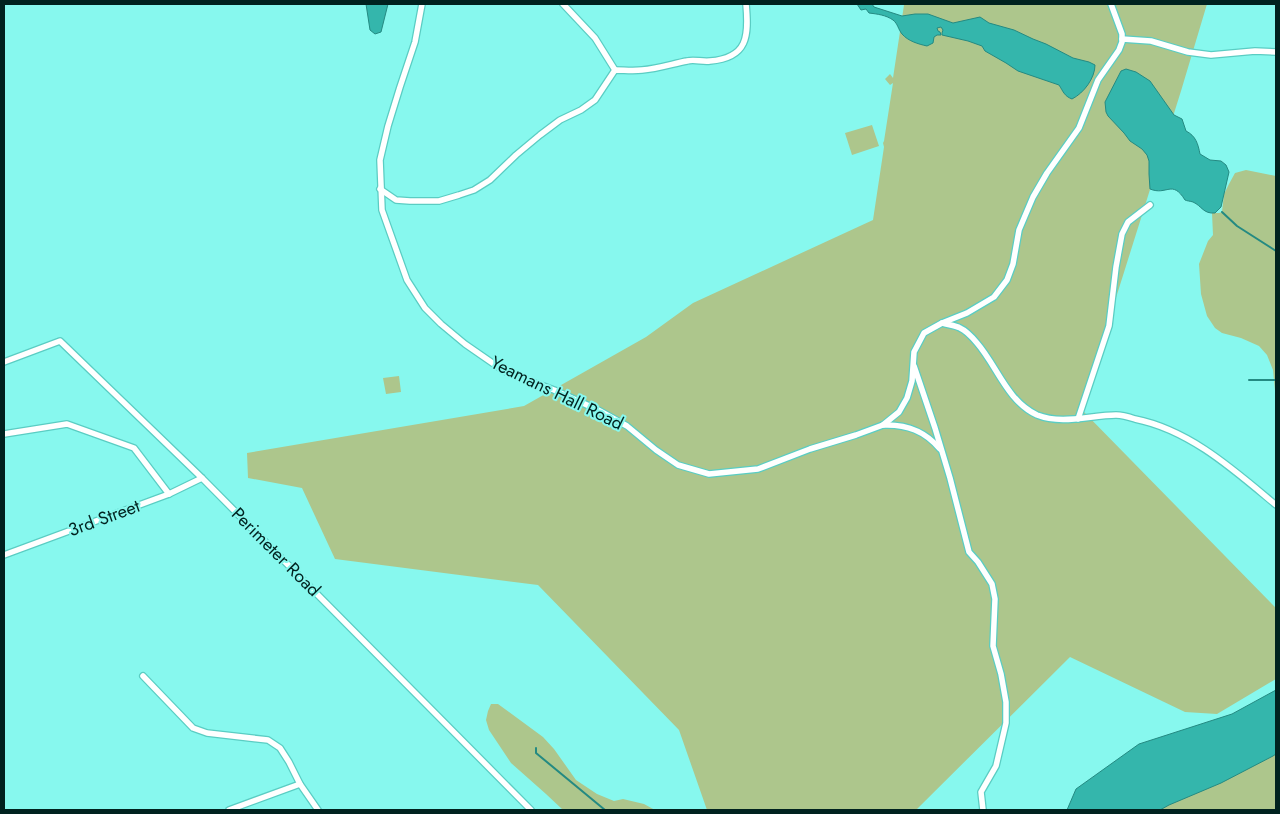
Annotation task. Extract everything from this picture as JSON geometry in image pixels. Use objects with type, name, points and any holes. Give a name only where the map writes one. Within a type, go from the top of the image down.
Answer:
[{"type":"street","name":"Yeamans Hall Road","points":[[422,4],[415,42],[388,126],[380,160],[382,210],[407,280],[425,308],[441,324],[465,344],[504,371],[554,390],[598,410],[627,426],[678,465],[709,474],[758,469],[810,449],[883,425],[899,412],[907,398],[912,381],[914,352],[924,333],[967,313],[994,297],[1008,280],[1019,230],[1033,197],[1047,173],[1079,128],[1098,80],[1119,50],[1122,39]]},
{"type":"street","points":[[563,4],[596,38],[615,70]]},
{"type":"street","points":[[615,70],[641,70],[670,66],[689,60],[723,60],[732,56],[743,44],[747,32],[746,4]]},
{"type":"street","points":[[1111,4],[1122,39],[1151,42],[1188,52],[1211,55],[1254,51],[1276,52]]},
{"type":"street","points":[[380,189],[396,200],[410,201],[439,201],[474,190],[490,180],[516,155],[560,120],[581,110],[595,100],[615,70]]},
{"type":"street","points":[[1078,419],[1108,326],[1122,234],[1128,222],[1150,205]]},
{"type":"street","points":[[942,323],[960,328],[968,333],[980,346],[1014,398],[1025,408],[1039,415],[1054,418],[1078,419],[1118,415],[1150,422],[1171,430],[1222,460],[1276,505]]},
{"type":"street","name":"Perimeter Road","points":[[4,362],[60,341],[202,478],[530,810]]},
{"type":"street","points":[[913,364],[943,453],[969,552],[992,584],[995,599],[993,646],[1006,702],[1006,723],[996,766],[981,792],[984,810]]},
{"type":"street","points":[[4,434],[67,424],[134,448],[169,494]]},
{"type":"street","points":[[883,425],[895,424],[920,432],[943,453]]},
{"type":"street","name":"3rd Street","points":[[4,555],[169,494],[202,478]]},
{"type":"street","points":[[143,676],[193,728],[206,733],[268,740],[280,748],[300,784],[318,810]]},
{"type":"street","points":[[229,810],[300,784]]},
{"type":"shaded area","points":[[366,4],[388,4],[381,32],[375,34],[370,30]]},
{"type":"shaded area","points":[[857,4],[872,4],[874,7],[902,16],[928,14],[953,23],[980,17],[989,23],[1014,30],[1046,44],[1073,58],[1089,62],[1095,65],[1095,70],[1085,89],[1072,99],[1065,95],[1059,85],[1018,71],[985,51],[982,46],[942,35],[943,30],[941,27],[937,28],[941,35],[934,37],[933,43],[927,46],[904,36],[893,20],[869,13],[866,9],[861,10]]},
{"type":"shaded area","points":[[905,4],[1207,4],[1081,409],[1276,608],[1276,679],[1217,714],[1185,712],[1070,657],[916,810],[707,810],[679,730],[538,585],[335,559],[302,488],[248,478],[247,453],[524,406],[646,337],[693,303],[873,220],[893,83],[890,85],[885,79],[890,74],[893,78]]},
{"type":"shaded area","points":[[1126,69],[1136,72],[1150,81],[1174,115],[1182,119],[1186,131],[1196,141],[1200,154],[1210,160],[1221,161],[1226,165],[1229,172],[1221,207],[1215,213],[1205,211],[1193,202],[1185,200],[1176,190],[1156,191],[1150,189],[1147,155],[1130,141],[1106,112],[1105,102],[1121,71]]},
{"type":"shaded area","points":[[872,125],[879,146],[852,155],[845,133]]},
{"type":"shaded area","points":[[1246,170],[1276,176],[1276,401],[1273,370],[1267,355],[1259,346],[1241,338],[1222,333],[1215,328],[1207,316],[1201,294],[1199,264],[1208,241],[1213,235],[1212,213],[1222,212],[1224,194],[1235,173]]},
{"type":"shaded area","points":[[399,376],[401,392],[386,394],[383,378]]},
{"type":"shaded area","points":[[1276,690],[1276,754],[1273,756],[1221,783],[1160,810],[1067,810],[1076,789],[1139,744],[1232,714]]},
{"type":"shaded area","points":[[491,704],[498,704],[543,737],[576,780],[597,794],[614,801],[623,799],[644,804],[655,810],[563,810],[511,763],[489,730],[486,720]]},
{"type":"shaded area","points":[[1276,736],[1276,810],[1138,810]]},
{"type":"waterway","points":[[1222,212],[1237,226],[1276,251]]},
{"type":"waterway","points":[[1249,380],[1276,380]]},
{"type":"waterway","points":[[536,748],[536,753],[605,810]]}]
